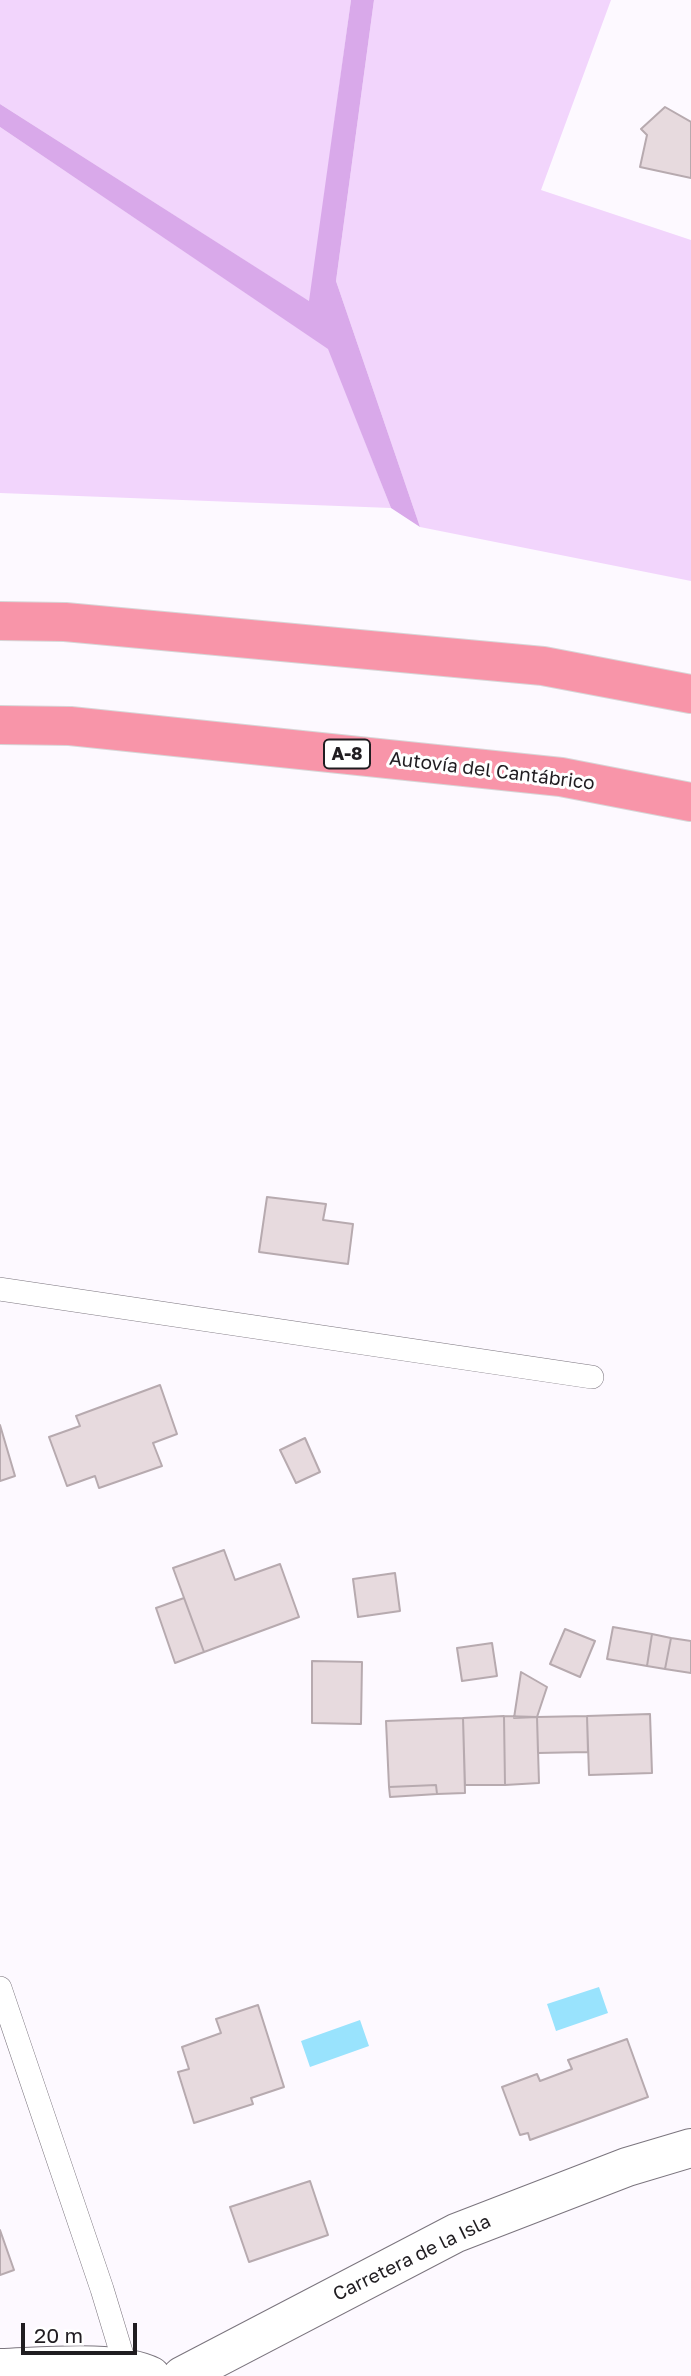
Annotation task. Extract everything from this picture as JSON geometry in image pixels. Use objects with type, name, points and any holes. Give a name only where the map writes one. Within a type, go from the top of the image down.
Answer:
[{"type":"highway","points":[[0,621],[65,622],[543,667],[691,694]]},
{"type":"highway","name":"Autovía del Cantábrico","points":[[0,726],[70,726],[561,776],[691,802]]},
{"type":"street","name":"Carretera de la Isla","points":[[183,2376],[456,2233],[627,2167],[691,2148]]},
{"type":"street","points":[[0,2368],[104,2366],[139,2372]]},
{"type":"lane","points":[[0,1289],[592,1377]]},
{"type":"lane","points":[[0,1988],[102,2289],[139,2372]]},
{"type":"shaded area","points":[[0,0],[351,0],[310,302],[0,104]]},
{"type":"shaded area","points":[[351,0],[374,0],[336,281],[420,527],[391,508],[328,349],[0,127],[0,104],[309,301]]},
{"type":"shaded area","points":[[374,0],[611,0],[541,190],[691,240],[691,581],[420,527],[336,281]]},
{"type":"shaded area","points":[[0,127],[329,349],[391,508],[0,493]]},
{"type":"water","points":[[599,1987],[608,2013],[556,2031],[547,2004]]},
{"type":"water","points":[[360,2020],[369,2046],[310,2067],[301,2041]]},
{"type":"building","points":[[665,107],[691,122],[691,178],[640,167],[647,135],[641,129]]},
{"type":"building","points":[[267,1197],[326,1204],[323,1220],[353,1224],[348,1264],[259,1252]]},
{"type":"building","points":[[160,1385],[177,1434],[153,1443],[162,1466],[99,1488],[95,1476],[67,1486],[49,1437],[80,1426],[76,1416]]},
{"type":"building","points":[[0,1425],[15,1476],[0,1481]]},
{"type":"building","points":[[305,1438],[320,1472],[296,1483],[280,1450]]},
{"type":"building","points":[[224,1550],[235,1580],[280,1564],[299,1617],[204,1652],[173,1568]]},
{"type":"building","points":[[395,1573],[400,1611],[358,1617],[353,1579]]},
{"type":"building","points":[[184,1598],[204,1652],[175,1663],[156,1608]]},
{"type":"building","points":[[613,1627],[652,1634],[647,1666],[607,1659]]},
{"type":"building","points":[[565,1629],[595,1641],[580,1677],[550,1664]]},
{"type":"building","points":[[652,1634],[671,1638],[665,1669],[647,1666]]},
{"type":"building","points":[[671,1638],[691,1641],[691,1673],[665,1669]]},
{"type":"building","points":[[492,1643],[497,1676],[462,1681],[457,1648]]},
{"type":"building","points":[[312,1661],[362,1662],[361,1724],[312,1723]]},
{"type":"building","points":[[521,1672],[547,1687],[537,1717],[514,1718]]},
{"type":"building","points":[[650,1714],[652,1773],[589,1775],[587,1716]]},
{"type":"building","points":[[504,1716],[537,1717],[539,1783],[505,1785]]},
{"type":"building","points":[[504,1716],[505,1785],[465,1785],[463,1718]]},
{"type":"building","points":[[587,1716],[588,1752],[538,1753],[537,1717]]},
{"type":"building","points":[[463,1718],[465,1793],[437,1794],[436,1785],[389,1787],[386,1721]]},
{"type":"building","points":[[436,1785],[437,1794],[390,1797],[389,1787]]},
{"type":"building","points":[[258,2005],[284,2087],[251,2098],[253,2104],[194,2123],[178,2072],[189,2069],[182,2047],[221,2033],[216,2019]]},
{"type":"building","points":[[627,2039],[648,2097],[530,2140],[528,2133],[520,2135],[502,2087],[537,2074],[540,2081],[572,2069],[568,2060]]},
{"type":"building","points":[[310,2181],[328,2235],[249,2262],[230,2207]]},
{"type":"building","points":[[0,2230],[14,2270],[0,2275]]}]
